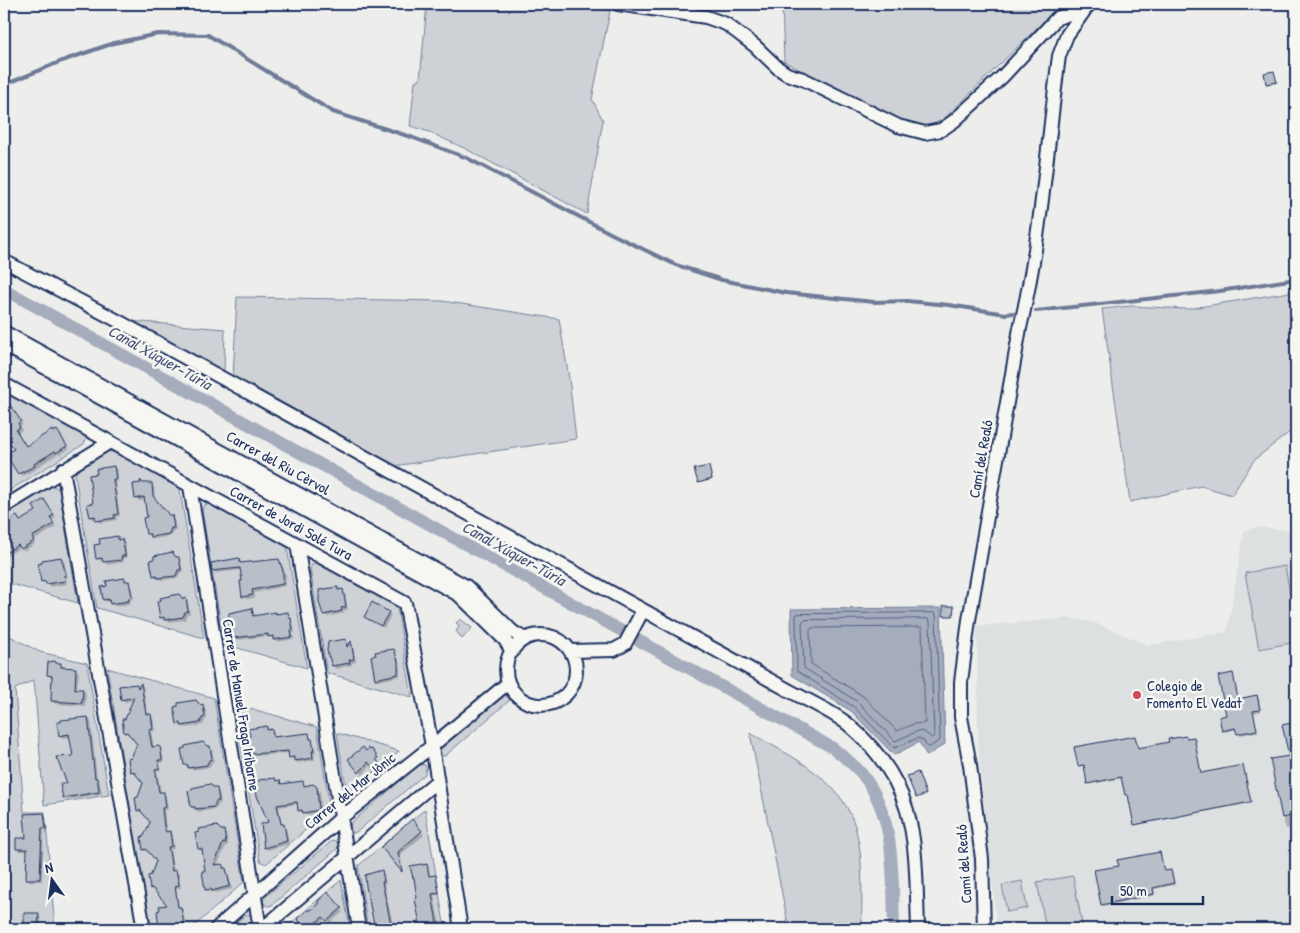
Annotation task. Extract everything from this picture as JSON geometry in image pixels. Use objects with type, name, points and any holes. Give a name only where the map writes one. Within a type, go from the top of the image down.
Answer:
[{"type":"street","points":[[618,4],[706,17],[726,24],[741,34],[787,74],[803,79],[898,126],[925,133],[941,130],[954,121],[1003,76],[1057,18],[1086,6]]},
{"type":"street","name":"Camí del Realó","points":[[984,929],[982,859],[970,765],[961,717],[961,682],[1020,328],[1029,293],[1058,56],[1067,35],[1086,6]]},
{"type":"street","points":[[4,261],[128,326],[641,614],[848,724],[871,746],[891,773],[901,791],[910,820],[915,847],[918,929]]},
{"type":"street","name":"Carrer del Riu Cèrvol","points":[[4,332],[466,586],[513,632],[525,639]]},
{"type":"street","name":"Carrer del Riu Cèrvol","points":[[4,345],[459,595],[505,640],[512,652]]},
{"type":"street","name":"Carrer de Jordi Solé Tura","points":[[6,388],[110,442],[405,603],[432,746],[461,929]]},
{"type":"street","points":[[4,506],[110,442]]},
{"type":"street","points":[[63,469],[144,929]]},
{"type":"street","name":"Carrer de Manuel Fraga Iribarne","points":[[190,486],[261,929]]},
{"type":"street","points":[[297,544],[359,929]]},
{"type":"street","points":[[570,650],[614,650],[625,644],[641,614]]},
{"type":"street","points":[[535,636],[554,638],[570,650],[575,661],[576,673],[570,690],[557,702],[546,705],[534,705],[514,693],[508,682],[507,667],[512,652],[525,639],[535,636]]},
{"type":"street","name":"Carrer del Mar Jònic","points":[[216,929],[342,817],[432,746],[508,682]]},
{"type":"street","points":[[261,929],[437,781]]},
{"type":"shaded area","points":[[427,4],[575,4],[610,11],[592,99],[603,120],[587,214],[466,149],[429,132],[410,126],[415,81],[420,79]]},
{"type":"shaded area","points":[[782,4],[1075,4],[1048,17],[945,118],[931,125],[916,127],[863,106],[784,61]]},
{"type":"shaded area","points":[[1296,291],[1296,427],[1254,460],[1232,495],[1201,486],[1130,502],[1102,309],[1131,306],[1187,309]]},
{"type":"shaded area","points":[[237,297],[442,301],[559,319],[569,378],[576,439],[394,466],[233,378]]},
{"type":"shaded area","points":[[130,321],[225,329],[224,373]]},
{"type":"shaded area","points":[[10,395],[83,435],[86,439],[84,444],[4,494],[4,399]]},
{"type":"shaded area","points":[[107,451],[120,455],[141,466],[178,487],[180,490],[204,638],[97,608],[75,475],[77,470]]},
{"type":"shaded area","points":[[52,485],[59,489],[78,603],[4,582],[4,516]]},
{"type":"shaded area","points":[[209,504],[287,547],[307,668],[224,644],[202,510],[204,505]]},
{"type":"shaded area","name":"Colegio de Fomento El Vedat","points":[[1258,527],[1296,531],[1296,921],[1255,929],[997,929],[978,746],[977,626],[1070,618],[1093,622],[1148,645],[1227,632],[1244,531]]},
{"type":"shaded area","points":[[316,563],[397,607],[412,697],[327,673],[310,569],[312,564]]},
{"type":"shaded area","points":[[1285,566],[1296,628],[1296,642],[1259,649],[1245,573]]},
{"type":"shaded area","points":[[460,619],[472,628],[462,639],[456,631],[460,626],[456,623]]},
{"type":"shaded area","points":[[4,633],[40,652],[87,663],[109,795],[44,805],[34,680],[15,689],[24,812],[45,812],[55,929],[4,929]]},
{"type":"shaded area","points":[[107,668],[214,698],[244,882],[191,929],[150,929]]},
{"type":"shaded area","points":[[503,692],[510,700],[445,756],[438,755],[438,748]]},
{"type":"shaded area","points":[[234,704],[317,727],[330,809],[266,864],[260,861]]},
{"type":"shaded area","points":[[337,733],[399,751],[354,789],[349,790],[346,787]]},
{"type":"shaded area","points":[[750,733],[783,751],[816,773],[842,799],[851,815],[861,857],[862,929],[789,929]]},
{"type":"shaded area","points":[[420,764],[425,765],[425,774],[358,831],[354,833],[350,830],[351,823]]},
{"type":"shaded area","points":[[425,809],[445,929],[368,929],[358,866]]},
{"type":"shaded area","points":[[333,840],[339,843],[337,849],[272,905],[264,904],[265,897]]},
{"type":"shaded area","points":[[1073,876],[1083,929],[1046,929],[1037,882]]},
{"type":"shaded area","points":[[341,880],[350,929],[284,929]]},
{"type":"shaded area","points":[[1022,881],[1027,908],[1007,912],[1002,885]]},
{"type":"shaded area","points":[[247,914],[251,915],[253,921],[244,929],[228,929]]},
{"type":"water","points":[[941,608],[945,744],[927,756],[919,742],[894,755],[851,711],[792,675],[791,609]]},
{"type":"building","points":[[1274,71],[1277,82],[1266,84],[1264,73]]},
{"type":"building","points":[[10,405],[21,421],[18,423],[20,427],[16,430],[26,446],[52,430],[53,432],[57,430],[67,446],[56,453],[55,451],[34,464],[35,466],[18,474],[8,458],[11,456],[9,452],[14,449],[4,435],[4,409]]},
{"type":"building","points":[[114,466],[116,479],[113,479],[118,514],[114,515],[115,518],[96,521],[95,516],[90,517],[87,504],[93,503],[89,475],[97,474],[96,469]]},
{"type":"building","points":[[709,466],[712,479],[698,483],[694,469]]},
{"type":"building","points":[[140,480],[143,483],[152,483],[153,496],[169,515],[172,515],[174,528],[171,528],[169,534],[150,537],[150,534],[146,534],[143,518],[147,517],[144,497],[135,499],[133,484],[141,483]]},
{"type":"building","points":[[44,499],[54,515],[50,517],[54,524],[32,537],[34,541],[21,549],[18,545],[4,554],[4,524],[17,516],[20,521],[36,511],[33,506]]},
{"type":"building","points":[[118,536],[118,540],[122,539],[124,547],[125,556],[121,556],[122,560],[103,562],[102,558],[96,559],[94,545],[100,544],[99,539]]},
{"type":"building","points":[[172,552],[176,557],[179,557],[181,570],[178,570],[176,576],[157,578],[157,575],[153,576],[150,560],[154,559],[154,556]]},
{"type":"building","points":[[61,557],[66,575],[64,575],[65,581],[46,584],[45,581],[41,582],[38,564],[42,563],[42,560]]},
{"type":"building","points":[[239,558],[240,563],[279,559],[283,571],[283,584],[252,590],[253,595],[242,597],[240,568],[212,571],[211,563]]},
{"type":"building","points":[[125,578],[125,581],[129,581],[132,597],[128,598],[129,601],[110,604],[109,599],[103,600],[101,587],[107,586],[106,581]]},
{"type":"building","points":[[338,587],[338,590],[343,589],[346,607],[341,608],[342,611],[323,615],[319,602],[319,590]]},
{"type":"building","points":[[179,594],[183,599],[186,598],[188,611],[185,612],[183,617],[164,620],[164,617],[160,618],[157,601],[161,601],[160,598]]},
{"type":"building","points":[[372,602],[389,612],[381,626],[364,617]]},
{"type":"building","points":[[943,606],[954,606],[953,616],[943,616]]},
{"type":"building","points":[[252,608],[253,616],[288,612],[293,630],[291,630],[292,637],[273,640],[273,636],[268,637],[268,634],[233,638],[229,626],[229,613]]},
{"type":"building","points":[[346,639],[347,647],[351,641],[354,659],[349,660],[350,663],[332,666],[327,651],[328,642]]},
{"type":"building","points":[[394,649],[398,661],[398,674],[375,679],[371,656],[376,655],[375,652]]},
{"type":"building","points":[[55,661],[56,663],[61,663],[61,667],[76,668],[75,689],[83,689],[82,703],[51,701],[52,676],[47,675],[48,662]]},
{"type":"building","points":[[1233,673],[1238,699],[1257,695],[1260,710],[1253,711],[1257,730],[1237,734],[1235,728],[1222,731],[1219,717],[1226,715],[1218,676]]},
{"type":"building","points":[[141,683],[146,714],[151,714],[153,729],[149,730],[152,747],[160,746],[162,760],[158,760],[160,768],[155,769],[159,792],[164,792],[166,807],[162,808],[164,827],[166,832],[170,831],[172,846],[168,847],[172,871],[176,870],[179,885],[175,886],[178,907],[181,907],[184,925],[175,929],[159,929],[157,911],[160,910],[159,906],[167,905],[152,888],[150,889],[148,876],[151,875],[156,861],[146,849],[143,850],[141,837],[144,836],[150,822],[140,810],[137,811],[135,798],[138,797],[143,783],[133,771],[130,772],[128,759],[131,758],[137,744],[127,732],[124,733],[122,719],[125,719],[134,697],[121,700],[119,686],[137,684],[138,688]]},
{"type":"building","points":[[196,700],[200,705],[203,704],[205,717],[202,718],[200,723],[181,726],[181,723],[177,724],[174,707],[178,706],[178,703]]},
{"type":"building","points":[[88,717],[95,778],[97,778],[99,792],[63,798],[60,784],[67,783],[56,757],[73,756],[69,734],[59,736],[57,722]]},
{"type":"building","points":[[1296,722],[1296,815],[1282,818],[1270,759],[1289,756],[1282,725]]},
{"type":"building","points":[[267,726],[267,730],[272,729],[273,737],[309,733],[314,751],[312,751],[313,758],[294,761],[294,757],[289,758],[288,751],[252,754],[247,736],[250,736],[248,729]]},
{"type":"building","points":[[1135,736],[1138,748],[1169,742],[1168,739],[1186,736],[1187,738],[1194,737],[1201,773],[1243,765],[1251,802],[1134,825],[1128,795],[1125,795],[1121,777],[1087,784],[1084,765],[1078,766],[1074,747]]},
{"type":"building","points":[[203,742],[210,746],[212,759],[209,760],[207,765],[188,768],[188,765],[184,765],[181,749],[185,748],[185,746]]},
{"type":"building","points":[[363,747],[366,751],[369,748],[370,750],[372,749],[378,758],[376,759],[385,772],[381,776],[368,762],[359,773],[348,759]]},
{"type":"building","points":[[918,772],[926,794],[916,798],[907,776]]},
{"type":"building","points":[[275,778],[276,781],[280,780],[281,784],[303,781],[304,786],[313,784],[317,787],[319,810],[303,813],[302,810],[298,811],[297,802],[277,805],[281,824],[284,824],[287,841],[264,848],[261,824],[268,822],[257,796],[255,785],[259,780]]},
{"type":"building","points":[[210,784],[217,788],[219,801],[216,801],[214,807],[195,809],[195,807],[191,807],[188,791],[192,790],[192,788]]},
{"type":"building","points":[[44,813],[46,828],[42,828],[40,879],[26,879],[27,849],[16,849],[16,838],[26,838],[24,814]]},
{"type":"building","points":[[412,819],[422,831],[398,852],[402,872],[381,847]]},
{"type":"building","points":[[217,826],[224,830],[226,843],[223,843],[214,865],[223,864],[223,868],[226,868],[230,886],[212,891],[211,889],[205,890],[202,871],[205,871],[202,849],[198,849],[195,833],[199,832],[198,829]]},
{"type":"building","points":[[1160,852],[1164,871],[1171,870],[1174,883],[1153,888],[1154,894],[1101,905],[1094,870],[1119,866],[1117,860]]},
{"type":"building","points":[[427,864],[429,876],[436,875],[439,893],[432,894],[438,929],[421,929],[415,899],[417,898],[414,878],[410,866]]},
{"type":"building","points":[[382,870],[384,882],[382,882],[392,929],[375,929],[366,886],[365,875]]},
{"type":"building","points":[[328,892],[342,908],[327,921],[323,917],[307,929],[297,919],[318,904],[318,901]]},
{"type":"building","points":[[24,913],[39,913],[38,929],[24,929]]},
{"type":"waterway","points":[[4,85],[62,61],[114,43],[158,34],[208,35],[333,112],[411,137],[467,158],[614,235],[676,265],[722,280],[786,293],[874,302],[907,301],[949,305],[1006,314],[1013,313]]},
{"type":"waterway","points":[[1036,311],[1220,291],[1296,279]]},
{"type":"waterway","name":"Canal Xúquer-Túria","points":[[4,289],[833,748],[852,763],[862,774],[873,791],[881,809],[887,828],[890,848],[894,929]]},
{"type":"place","name":"Colegio de Fomento El Vedat","points":[[1137,695]]}]
